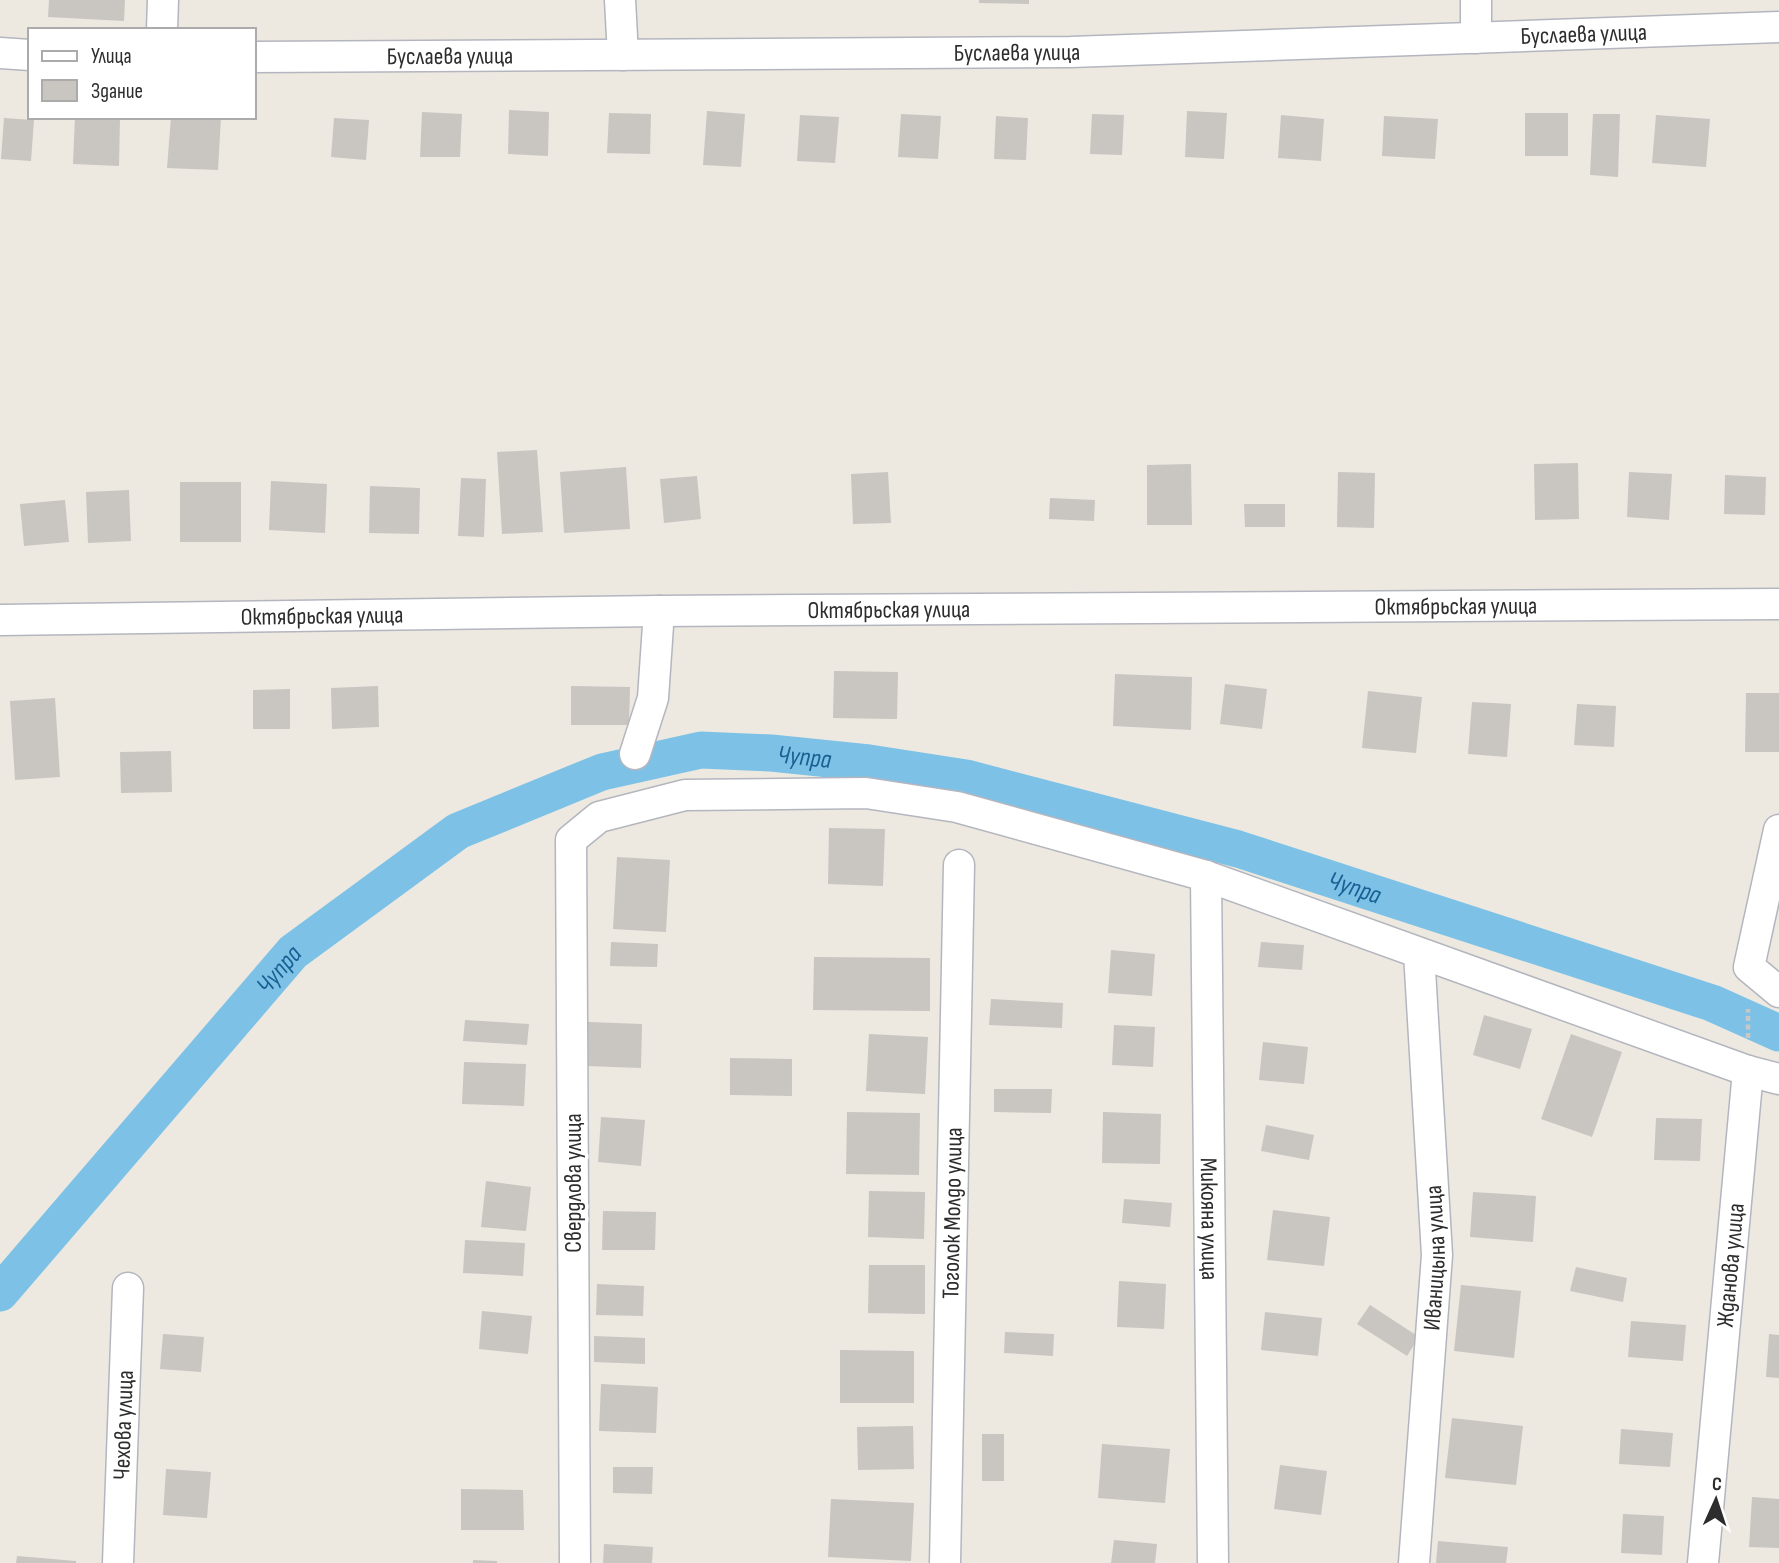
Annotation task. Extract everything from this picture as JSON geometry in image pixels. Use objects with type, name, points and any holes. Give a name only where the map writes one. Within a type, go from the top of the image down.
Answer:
[{"type":"street","points":[[162,28],[163,0]]},
{"type":"street","points":[[620,0],[623,55]]},
{"type":"street","points":[[1476,0],[1476,38]]},
{"type":"street","name":"Буслаева улица","points":[[256,57],[1071,52],[1779,27]]},
{"type":"street","points":[[0,53],[28,55]]},
{"type":"street","name":"Октябрьская улица","points":[[0,620],[659,611],[1779,604]]},
{"type":"street","points":[[635,754],[653,698],[659,611]]},
{"type":"street","name":"Свердлова улица","points":[[575,1563],[572,840],[599,817],[685,795],[866,793],[957,807],[1206,876]]},
{"type":"street","points":[[1779,830],[1749,967],[1779,992]]},
{"type":"street","name":"Тоголок Молдо улица","points":[[945,1563],[959,865]]},
{"type":"street","points":[[1206,876],[1748,1071],[1779,1079]]},
{"type":"street","name":"Микояна улица","points":[[1206,876],[1213,1563]]},
{"type":"street","name":"Иваницына улица","points":[[1415,1563],[1437,1255],[1419,953]]},
{"type":"street","name":"Жданова улица","points":[[1703,1563],[1748,1071]]},
{"type":"street","name":"Чехова улица","points":[[118,1563],[128,1288]]},
{"type":"path","points":[[1748,1071],[1749,967]]},
{"type":"building","points":[[49,0],[125,0],[124,21],[48,17]]},
{"type":"building","points":[[979,0],[1029,0],[1029,4],[979,3]]},
{"type":"building","points":[[509,110],[549,112],[548,156],[508,154]]},
{"type":"building","points":[[707,111],[745,114],[741,167],[703,165]]},
{"type":"building","points":[[1187,111],[1227,113],[1224,159],[1185,157]]},
{"type":"building","points":[[422,112],[462,114],[460,157],[420,157]]},
{"type":"building","points":[[609,113],[651,114],[650,154],[607,153]]},
{"type":"building","points":[[1525,113],[1568,113],[1568,156],[1525,156]]},
{"type":"building","points":[[901,114],[941,116],[938,159],[898,157]]},
{"type":"building","points":[[1092,114],[1124,115],[1122,155],[1090,154]]},
{"type":"building","points":[[1593,114],[1620,114],[1618,177],[1590,175]]},
{"type":"building","points":[[800,115],[839,117],[835,163],[797,161]]},
{"type":"building","points":[[1281,115],[1324,119],[1321,161],[1278,158]]},
{"type":"building","points":[[1656,115],[1710,119],[1706,167],[1652,163]]},
{"type":"building","points":[[996,116],[1028,118],[1026,160],[994,159]]},
{"type":"building","points":[[1384,116],[1438,119],[1435,159],[1382,156]]},
{"type":"building","points":[[4,118],[34,120],[31,161],[1,159]]},
{"type":"building","points":[[334,118],[369,120],[366,160],[331,157]]},
{"type":"building","points":[[75,119],[120,119],[119,166],[73,164]]},
{"type":"building","points":[[171,119],[221,119],[218,170],[167,168]]},
{"type":"building","points":[[537,450],[543,532],[502,534],[497,452]]},
{"type":"building","points":[[1578,463],[1579,519],[1535,520],[1534,464]]},
{"type":"building","points":[[1191,464],[1192,525],[1147,525],[1147,465]]},
{"type":"building","points":[[626,467],[630,529],[564,533],[560,472]]},
{"type":"building","points":[[888,472],[891,523],[853,524],[851,474]]},
{"type":"building","points":[[1338,472],[1375,473],[1374,528],[1337,527]]},
{"type":"building","points":[[1629,472],[1672,474],[1669,520],[1627,517]]},
{"type":"building","points":[[1725,475],[1766,477],[1765,515],[1724,514]]},
{"type":"building","points":[[697,476],[701,519],[664,523],[660,479]]},
{"type":"building","points":[[461,478],[486,479],[484,537],[458,536]]},
{"type":"building","points":[[271,481],[327,484],[325,533],[269,530]]},
{"type":"building","points":[[180,482],[241,482],[241,542],[180,542]]},
{"type":"building","points":[[370,486],[420,488],[419,534],[369,533]]},
{"type":"building","points":[[129,490],[131,541],[88,543],[86,492]]},
{"type":"building","points":[[1050,498],[1095,500],[1094,521],[1049,519]]},
{"type":"building","points":[[65,500],[69,542],[24,546],[20,504]]},
{"type":"building","points":[[1244,504],[1285,504],[1285,527],[1245,527]]},
{"type":"building","points":[[834,671],[898,672],[897,719],[833,718]]},
{"type":"building","points":[[1115,674],[1192,677],[1191,730],[1113,726]]},
{"type":"building","points":[[1225,684],[1267,689],[1262,729],[1220,724]]},
{"type":"building","points":[[378,686],[379,727],[332,729],[331,688]]},
{"type":"building","points":[[571,686],[630,687],[629,725],[571,725]]},
{"type":"building","points":[[290,689],[290,729],[253,729],[253,690]]},
{"type":"building","points":[[1368,691],[1422,697],[1416,753],[1362,748]]},
{"type":"building","points":[[1746,693],[1779,693],[1779,752],[1745,752]]},
{"type":"building","points":[[55,698],[60,777],[15,780],[10,701]]},
{"type":"building","points":[[1472,702],[1511,704],[1507,757],[1468,754]]},
{"type":"building","points":[[1577,704],[1616,706],[1614,747],[1574,745]]},
{"type":"building","points":[[171,751],[172,792],[121,793],[120,752]]},
{"type":"building","points":[[829,828],[885,829],[883,886],[828,884]]},
{"type":"building","points":[[617,857],[670,860],[666,932],[613,929]]},
{"type":"building","points":[[611,942],[658,944],[657,967],[610,966]]},
{"type":"building","points":[[1261,942],[1304,945],[1302,970],[1258,967]]},
{"type":"building","points":[[1111,950],[1155,954],[1152,996],[1108,993]]},
{"type":"building","points":[[814,957],[930,958],[930,1011],[813,1010]]},
{"type":"building","points":[[991,999],[1063,1003],[1062,1028],[989,1025]]},
{"type":"building","points":[[1484,1015],[1532,1029],[1520,1069],[1473,1055]]},
{"type":"building","points":[[465,1020],[529,1024],[527,1045],[463,1041]]},
{"type":"building","points":[[588,1022],[642,1024],[641,1068],[587,1066]]},
{"type":"building","points":[[1114,1025],[1155,1027],[1153,1067],[1112,1065]]},
{"type":"building","points":[[869,1034],[928,1037],[925,1094],[866,1091]]},
{"type":"building","points":[[1571,1034],[1622,1052],[1592,1137],[1541,1119]]},
{"type":"building","points":[[1263,1042],[1308,1047],[1304,1084],[1259,1080]]},
{"type":"building","points":[[730,1058],[792,1059],[792,1096],[730,1095]]},
{"type":"building","points":[[464,1062],[526,1064],[524,1106],[462,1104]]},
{"type":"building","points":[[994,1089],[1052,1089],[1051,1113],[994,1112]]},
{"type":"building","points":[[847,1112],[920,1113],[919,1175],[846,1174]]},
{"type":"building","points":[[1103,1112],[1161,1114],[1160,1164],[1102,1163]]},
{"type":"building","points":[[601,1117],[645,1120],[641,1166],[598,1162]]},
{"type":"building","points":[[1656,1118],[1702,1119],[1700,1161],[1654,1160]]},
{"type":"building","points":[[1266,1125],[1314,1135],[1309,1160],[1261,1151]]},
{"type":"building","points":[[486,1181],[531,1187],[526,1231],[481,1227]]},
{"type":"building","points":[[869,1191],[925,1192],[924,1239],[868,1237]]},
{"type":"building","points":[[1473,1192],[1536,1196],[1533,1242],[1470,1237]]},
{"type":"building","points":[[1124,1199],[1172,1203],[1170,1227],[1122,1223]]},
{"type":"building","points":[[1273,1210],[1330,1217],[1324,1266],[1267,1260]]},
{"type":"building","points":[[603,1211],[656,1212],[655,1250],[602,1250]]},
{"type":"building","points":[[465,1240],[525,1243],[523,1276],[463,1273]]},
{"type":"building","points":[[869,1265],[925,1265],[925,1314],[868,1313]]},
{"type":"building","points":[[1576,1267],[1627,1278],[1623,1302],[1570,1291]]},
{"type":"building","points":[[1119,1281],[1166,1284],[1164,1329],[1117,1327]]},
{"type":"building","points":[[597,1284],[644,1286],[643,1316],[596,1315]]},
{"type":"building","points":[[1461,1285],[1521,1291],[1514,1358],[1454,1351]]},
{"type":"building","points":[[1370,1305],[1419,1337],[1407,1356],[1357,1324]]},
{"type":"building","points":[[482,1311],[532,1316],[528,1354],[479,1349]]},
{"type":"building","points":[[1265,1312],[1322,1318],[1318,1356],[1261,1350]]},
{"type":"building","points":[[1631,1321],[1686,1325],[1683,1361],[1628,1357]]},
{"type":"building","points":[[1005,1332],[1054,1334],[1053,1356],[1004,1353]]},
{"type":"building","points":[[163,1334],[204,1337],[201,1372],[160,1369]]},
{"type":"building","points":[[1769,1334],[1779,1335],[1779,1378],[1766,1377]]},
{"type":"building","points":[[594,1336],[645,1338],[645,1364],[594,1362]]},
{"type":"building","points":[[840,1350],[914,1351],[914,1403],[840,1403]]},
{"type":"building","points":[[601,1384],[658,1387],[656,1433],[599,1431]]},
{"type":"building","points":[[1452,1418],[1523,1426],[1516,1485],[1445,1478]]},
{"type":"building","points":[[913,1426],[914,1469],[858,1470],[857,1427]]},
{"type":"building","points":[[1621,1429],[1673,1433],[1670,1467],[1619,1464]]},
{"type":"building","points":[[982,1434],[1004,1434],[1004,1481],[982,1481]]},
{"type":"building","points":[[1102,1444],[1170,1449],[1165,1503],[1098,1498]]},
{"type":"building","points":[[1280,1465],[1327,1471],[1321,1515],[1274,1509]]},
{"type":"building","points":[[613,1467],[653,1467],[652,1494],[613,1493]]},
{"type":"building","points":[[166,1469],[211,1472],[207,1518],[163,1515]]},
{"type":"building","points":[[461,1489],[523,1490],[524,1530],[461,1530]]},
{"type":"building","points":[[1752,1497],[1779,1499],[1779,1548],[1749,1547]]},
{"type":"building","points":[[831,1499],[914,1503],[911,1561],[828,1557]]},
{"type":"building","points":[[1623,1514],[1664,1516],[1662,1555],[1621,1553]]},
{"type":"building","points":[[1114,1540],[1157,1544],[1155,1563],[1111,1563]]},
{"type":"building","points":[[1438,1541],[1508,1547],[1506,1563],[1436,1563]]},
{"type":"building","points":[[604,1544],[653,1547],[652,1563],[603,1563]]},
{"type":"building","points":[[17,1556],[76,1561],[76,1563],[16,1563]]},
{"type":"building","points":[[473,1560],[497,1561],[497,1563],[473,1563]]},
{"type":"waterway","name":"Чупра","points":[[0,1293],[293,952],[458,831],[602,772],[701,750],[771,753],[869,763],[966,778],[1238,849],[1712,1003],[1779,1033]]}]
